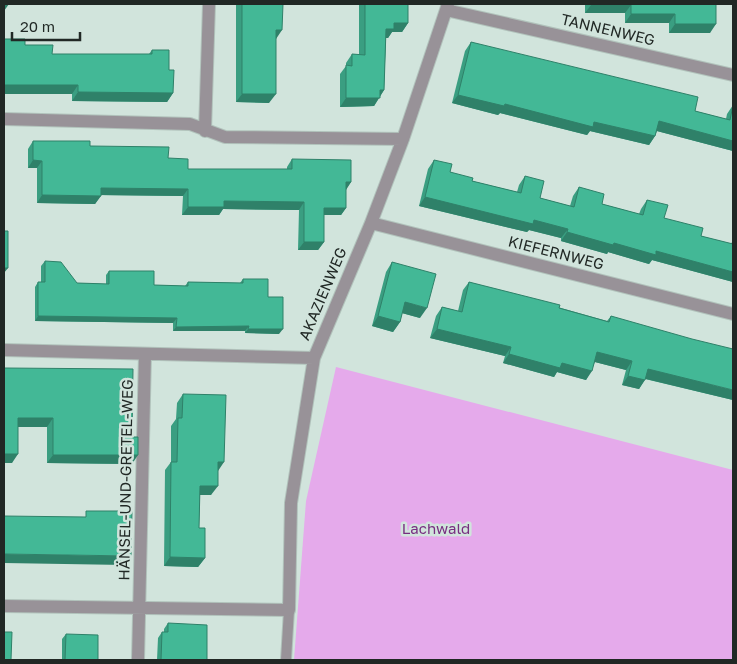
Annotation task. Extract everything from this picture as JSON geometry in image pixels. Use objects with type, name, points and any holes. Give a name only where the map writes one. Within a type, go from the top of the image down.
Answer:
[{"type":"street","points":[[205,131],[209,4]]},
{"type":"street","name":"TANNENWEG","points":[[447,7],[733,75]]},
{"type":"street","name":"AKAZIENWEG","points":[[289,610],[291,504],[314,358],[372,223],[403,139],[447,7]]},
{"type":"street","points":[[4,119],[190,124],[225,137],[403,139]]},
{"type":"street","name":"KIEFERNWEG","points":[[372,223],[733,314]]},
{"type":"street","points":[[4,350],[314,358]]},
{"type":"street","name":"HÄNSEL-UND-GRETEL-WEG","points":[[138,660],[145,354]]},
{"type":"street","points":[[4,606],[289,610]]},
{"type":"lane","points":[[286,660],[289,610]]},
{"type":"green space","name":"Lachwald","points":[[336,367],[733,470],[733,660],[294,660],[306,501]]},
{"type":"building","points":[[242,4],[283,4],[282,30],[276,30],[276,94],[242,94]]},
{"type":"building","points":[[365,4],[408,4],[408,23],[394,23],[394,29],[386,29],[384,90],[380,90],[380,98],[346,98],[346,65],[352,66],[352,54],[365,55]]},
{"type":"building","points":[[591,4],[716,4],[716,24],[675,24],[675,14],[631,14],[631,5]]},
{"type":"building","points":[[4,39],[25,39],[25,45],[53,45],[52,54],[152,54],[152,50],[169,50],[169,70],[174,70],[173,93],[78,92],[78,85],[4,85]]},
{"type":"building","points":[[471,42],[698,97],[695,111],[730,120],[733,105],[733,141],[659,121],[655,136],[594,122],[593,127],[505,104],[504,106],[458,95]]},
{"type":"building","points":[[33,141],[90,141],[90,146],[169,147],[168,158],[188,159],[188,169],[292,169],[292,159],[351,160],[351,182],[346,182],[346,208],[324,208],[324,242],[304,242],[304,202],[224,201],[224,207],[188,207],[188,189],[101,188],[101,196],[42,195],[42,161],[33,160]]},
{"type":"building","points":[[434,160],[452,164],[450,172],[473,178],[472,181],[521,193],[525,176],[544,181],[540,198],[574,207],[579,187],[604,194],[602,204],[643,215],[647,200],[668,205],[664,218],[703,228],[701,236],[733,244],[733,272],[656,251],[656,255],[614,243],[613,245],[567,232],[568,229],[534,220],[533,224],[425,197]]},
{"type":"building","points":[[4,231],[8,231],[8,268],[4,268]]},
{"type":"building","points":[[45,261],[61,262],[77,283],[109,284],[109,271],[154,271],[154,285],[188,286],[188,282],[243,283],[243,279],[268,279],[268,297],[283,297],[283,329],[248,329],[249,326],[176,327],[177,318],[38,316],[38,282],[45,282]]},
{"type":"building","points":[[392,262],[436,274],[427,308],[405,302],[400,322],[378,316]]},
{"type":"building","points":[[469,282],[560,305],[559,308],[609,322],[611,316],[733,349],[733,390],[648,369],[645,380],[628,376],[632,361],[597,352],[592,371],[562,363],[560,368],[509,354],[511,347],[437,329],[442,307],[462,312]]},
{"type":"building","points":[[4,368],[133,369],[132,437],[138,437],[138,455],[53,455],[53,418],[18,418],[18,454],[4,454]]},
{"type":"building","points":[[183,394],[226,395],[224,462],[218,462],[218,486],[200,486],[199,528],[205,528],[205,558],[170,557],[171,462],[177,462],[178,418],[182,418]]},
{"type":"building","points":[[86,511],[132,511],[131,556],[4,554],[4,516],[86,517]]},
{"type":"building","points":[[168,623],[207,625],[207,660],[161,660],[162,632],[168,632]]},
{"type":"building","points":[[4,632],[12,632],[11,660],[4,660]]},
{"type":"building","points":[[66,634],[98,635],[98,660],[65,660]]}]
